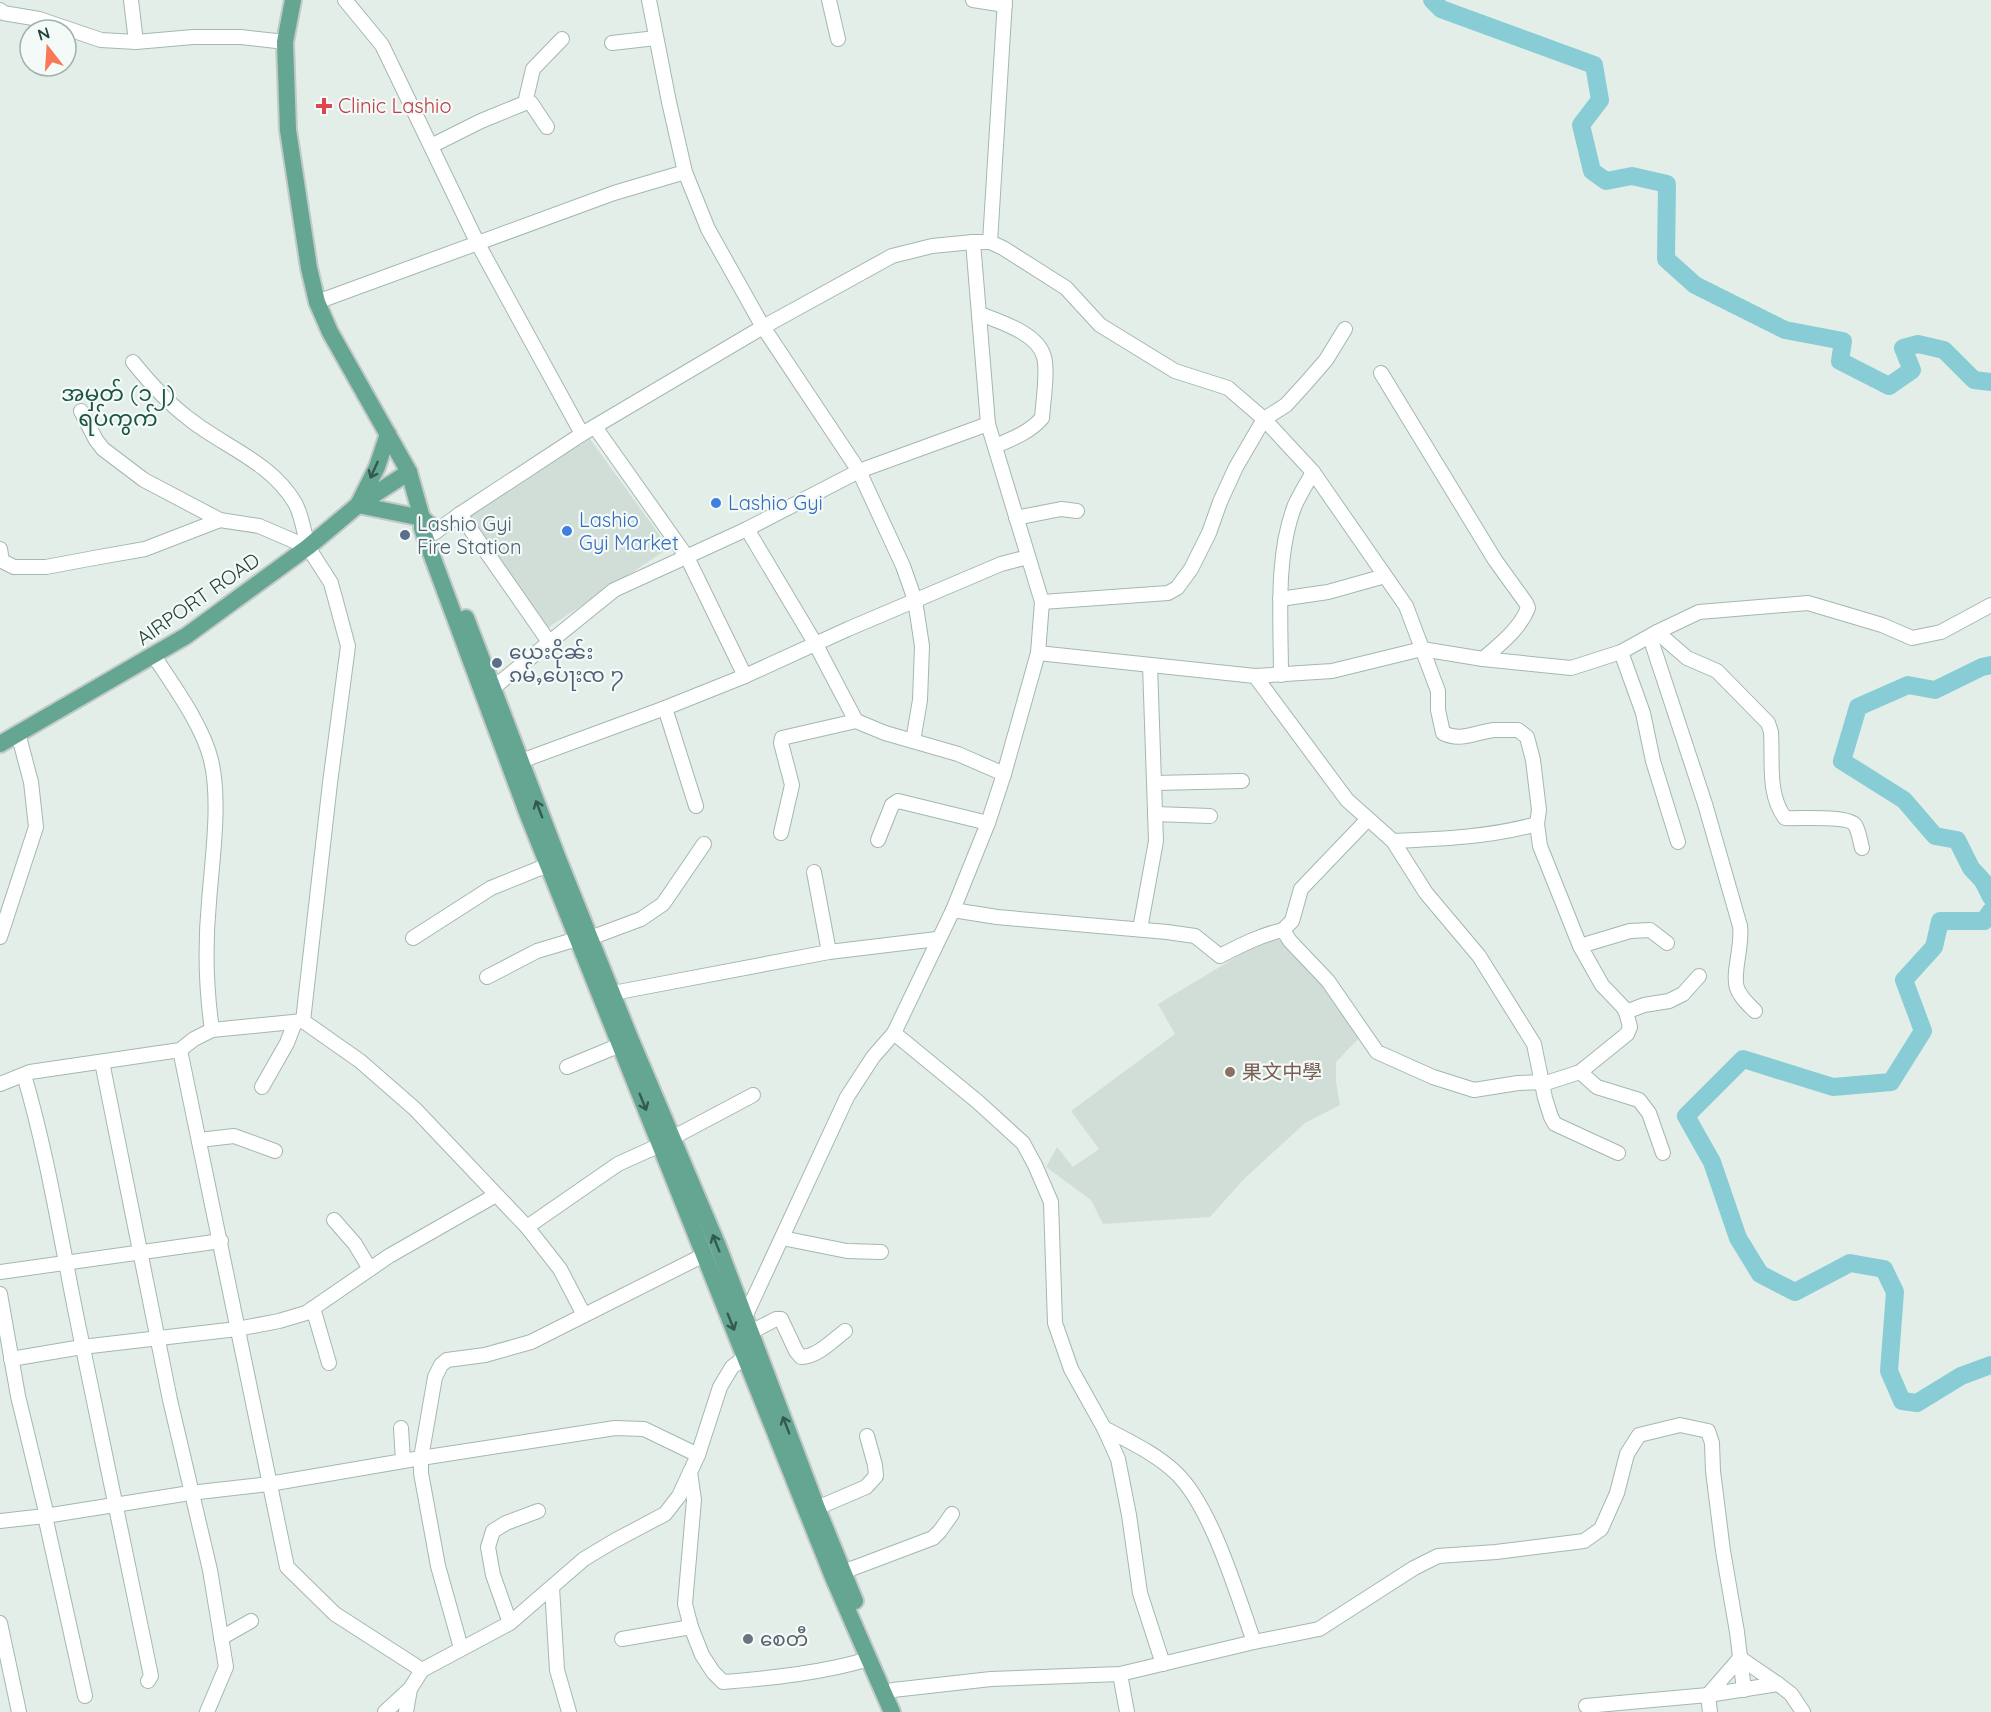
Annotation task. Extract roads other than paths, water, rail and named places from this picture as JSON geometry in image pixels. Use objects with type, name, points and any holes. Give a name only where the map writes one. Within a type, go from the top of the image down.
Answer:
[{"type":"main road","points":[[293,0],[285,42],[288,130],[309,268],[317,302],[330,332],[409,472],[422,518],[424,537],[548,865],[613,993],[704,1255],[832,1577],[892,1712]]},
{"type":"main road","points":[[388,434],[358,505],[422,518],[430,525],[434,533],[521,761],[620,1045],[718,1246],[817,1508],[903,1712]]},
{"type":"main road","name":"AIRPORT ROAD","points":[[0,744],[186,636],[308,547],[358,505],[409,472]]},
{"type":"street","points":[[131,0],[135,42]]},
{"type":"street","points":[[345,0],[382,45],[478,244],[589,431],[687,557],[745,676]]},
{"type":"street","points":[[649,0],[685,172],[708,229],[763,327],[859,471],[903,567],[915,600],[921,657],[920,700],[913,741]]},
{"type":"street","points":[[829,0],[838,39]]},
{"type":"street","points":[[973,0],[1005,2],[990,242]]},
{"type":"street","points":[[0,10],[39,19],[101,40],[135,42],[241,37],[285,42]]},
{"type":"street","points":[[612,43],[656,38]]},
{"type":"street","points":[[525,103],[533,69],[562,39]]},
{"type":"street","points":[[431,146],[525,103],[531,103],[535,107],[547,127]]},
{"type":"street","points":[[317,302],[614,193],[685,172]]},
{"type":"street","points":[[748,1324],[782,1238],[847,1097],[873,1056],[894,1033],[953,909],[988,823],[1038,653],[1042,602],[988,424],[973,242]]},
{"type":"street","points":[[434,533],[589,431],[763,327],[892,256],[932,246],[973,242],[990,242],[1003,248],[1066,288],[1100,325],[1175,370],[1227,388],[1264,419],[1313,472],[1407,606],[1438,691],[1438,710],[1443,733],[1452,737],[1469,736],[1493,730],[1518,730],[1527,737],[1537,789],[1539,810],[1537,824],[1540,846],[1580,946],[1602,985],[1623,1007],[1630,1027],[1627,1034],[1580,1072],[1543,1082],[1518,1083],[1474,1090],[1433,1077],[1377,1052],[1328,981],[1283,930]]},
{"type":"street","points":[[980,314],[1017,329],[1042,350],[1045,360],[1042,418],[1036,425],[1019,436],[995,446]]},
{"type":"street","points":[[1042,602],[1168,593],[1177,588],[1191,569],[1209,533],[1236,467],[1264,419],[1286,405],[1306,383],[1326,360],[1345,329]]},
{"type":"street","points":[[133,362],[145,377],[188,418],[248,456],[276,478],[296,504],[308,547],[331,583],[348,646],[299,1021],[262,1087]]},
{"type":"street","points":[[1381,373],[1495,560],[1528,608],[1520,622],[1501,643],[1483,658]]},
{"type":"street","points":[[81,411],[103,449],[144,480],[220,520],[259,526],[308,547]]},
{"type":"street","points":[[493,688],[614,590],[747,529],[859,471],[988,424]]},
{"type":"street","points":[[1281,675],[1280,599],[1286,537],[1296,504],[1313,472]]},
{"type":"street","points":[[1016,518],[1053,510],[1077,511]]},
{"type":"street","points":[[460,514],[549,642]]},
{"type":"street","points":[[0,549],[2,561],[14,567],[46,567],[145,549],[220,520]]},
{"type":"street","points":[[747,529],[815,643],[856,721]]},
{"type":"street","points":[[521,761],[745,676],[915,600],[1001,564],[1028,557]]},
{"type":"street","points":[[1280,599],[1328,592],[1385,576]]},
{"type":"street","points":[[1038,653],[1255,676],[1332,671],[1422,649],[1571,668],[1621,652],[1698,612],[1808,603],[1882,625],[1912,638],[1941,632],[1991,605]]},
{"type":"street","points":[[1653,634],[1687,658],[1717,671],[1768,723],[1771,732],[1773,795],[1785,818],[1852,822],[1862,848]]},
{"type":"street","points":[[1653,634],[1740,926],[1741,947],[1736,974],[1737,988],[1755,1011]]},
{"type":"street","points":[[1621,652],[1643,713],[1653,761],[1678,842]]},
{"type":"street","points":[[154,656],[200,731],[211,760],[215,794],[213,866],[207,938],[208,1005],[212,1030]]},
{"type":"street","points":[[1140,929],[1156,841],[1150,665]]},
{"type":"street","points":[[1255,676],[1347,800],[1393,841],[1426,893],[1479,956],[1534,1044],[1545,1098],[1555,1124],[1618,1153]]},
{"type":"street","points":[[665,708],[696,806]]},
{"type":"street","points":[[781,833],[792,785],[781,744],[782,738],[856,721],[885,733],[958,754],[1004,774]]},
{"type":"street","points":[[0,937],[36,827],[31,782],[18,733]]},
{"type":"street","points":[[1155,783],[1242,781]]},
{"type":"street","points":[[878,840],[892,805],[898,801],[988,823]]},
{"type":"street","points":[[1155,814],[1210,816]]},
{"type":"street","points":[[953,909],[997,917],[1195,936],[1220,956],[1259,937],[1283,930],[1292,921],[1301,889],[1368,819]]},
{"type":"street","points":[[1393,841],[1455,838],[1508,832],[1537,824]]},
{"type":"street","points":[[487,977],[537,951],[584,939],[641,919],[663,904],[704,844]]},
{"type":"street","points":[[413,938],[491,888],[548,865]]},
{"type":"street","points":[[814,872],[829,952]]},
{"type":"street","points":[[1580,946],[1630,931],[1650,930],[1667,943]]},
{"type":"street","points":[[613,993],[829,952],[937,939]]},
{"type":"street","points":[[1626,1012],[1644,1005],[1669,1001],[1683,994],[1699,976]]},
{"type":"street","points":[[0,1084],[24,1075],[180,1050],[194,1039],[212,1030],[299,1021],[360,1061],[415,1109],[527,1227],[560,1269],[584,1315]]},
{"type":"street","points":[[894,1033],[978,1102],[1023,1143],[1051,1202],[1055,1323],[1071,1369],[1104,1428],[1118,1459],[1140,1593],[1163,1664]]},
{"type":"street","points":[[567,1067],[620,1045]]},
{"type":"street","points":[[180,1050],[287,1567],[334,1614],[422,1670]]},
{"type":"street","points":[[102,1062],[190,1493],[210,1570],[226,1667],[207,1712]]},
{"type":"street","points":[[1580,1072],[1597,1087],[1639,1100],[1649,1113],[1663,1153]]},
{"type":"street","points":[[24,1075],[38,1121],[82,1347],[117,1504],[151,1676],[148,1681]]},
{"type":"street","points":[[527,1227],[618,1164],[753,1095]]},
{"type":"street","points":[[199,1140],[234,1136],[275,1151]]},
{"type":"street","points":[[11,1359],[82,1347],[237,1329],[306,1313],[389,1256],[496,1196]]},
{"type":"street","points":[[334,1221],[355,1244],[370,1269]]},
{"type":"street","points":[[782,1238],[847,1251],[880,1252]]},
{"type":"street","points":[[0,1272],[220,1241]]},
{"type":"street","points":[[461,1648],[438,1566],[421,1473],[421,1458],[435,1377],[441,1365],[447,1360],[485,1355],[531,1342],[704,1255]]},
{"type":"street","points":[[0,1294],[18,1396],[85,1696]]},
{"type":"street","points":[[313,1308],[329,1363]]},
{"type":"street","points":[[748,1324],[781,1319],[796,1351],[805,1358],[813,1355],[844,1331]]},
{"type":"street","points":[[385,1712],[410,1689],[422,1670],[510,1623],[584,1559],[665,1514],[679,1496],[698,1455],[720,1387],[732,1367],[745,1357]]},
{"type":"street","points":[[893,1690],[992,1679],[1120,1674],[1318,1629],[1414,1568],[1438,1557],[1584,1541],[1601,1529],[1617,1493],[1627,1454],[1639,1435],[1680,1425],[1708,1431],[1712,1443],[1713,1471],[1723,1551],[1744,1690]]},
{"type":"street","points":[[401,1428],[403,1461]]},
{"type":"street","points":[[0,1521],[190,1493],[269,1484],[615,1428],[644,1429],[698,1455]]},
{"type":"street","points":[[1104,1428],[1151,1454],[1175,1472],[1195,1495],[1212,1530],[1254,1642]]},
{"type":"street","points":[[817,1508],[866,1487],[876,1476],[867,1436]]},
{"type":"street","points":[[690,1472],[694,1500],[685,1604],[702,1655],[713,1672],[723,1682],[841,1667],[868,1659]]},
{"type":"street","points":[[510,1623],[493,1575],[488,1547],[493,1531],[506,1523],[538,1511]]},
{"type":"street","points":[[843,1572],[933,1538],[952,1514]]},
{"type":"street","points":[[552,1587],[557,1670],[569,1712]]},
{"type":"street","points":[[221,1638],[251,1621]]},
{"type":"street","points":[[0,1623],[19,1712]]},
{"type":"street","points":[[622,1639],[691,1627]]},
{"type":"street","points":[[1740,1658],[1791,1694],[1803,1712]]},
{"type":"street","points":[[1710,1712],[1708,1695],[1740,1658]]},
{"type":"street","points":[[1120,1674],[1126,1712]]},
{"type":"street","points":[[1586,1706],[1638,1707],[1778,1684]]},
{"type":"street","points":[[406,1712],[410,1689]]},
{"type":"waterway","points":[[1432,0],[1441,9],[1594,65],[1600,100],[1581,125],[1592,171],[1606,181],[1632,176],[1667,184],[1666,259],[1695,285],[1785,330],[1843,341],[1840,361],[1889,386],[1912,370],[1903,348],[1918,344],[1944,350],[1974,380],[1991,382]]},
{"type":"waterway","points":[[1991,665],[1982,667],[1935,690],[1908,685],[1858,707],[1842,761],[1904,800],[1935,836],[1957,840],[1971,868],[1983,881],[1991,897]]},
{"type":"waterway","points":[[1991,911],[1984,921],[1940,921],[1934,947],[1904,980],[1923,1031],[1891,1082],[1833,1087],[1743,1059],[1686,1116],[1712,1162],[1738,1238],[1760,1274],[1795,1292],[1850,1263],[1884,1269],[1895,1292],[1889,1371],[1902,1401],[1917,1403],[1961,1376],[1991,1365]]},
{"type":"place","name":"Clinic Lashio","points":[[324,106]]},
{"type":"place","name":"Lashio Gyi","points":[[716,503]]},
{"type":"place","name":"Lashio Gyi Market","points":[[567,531]]},
{"type":"place","name":"Lashio Gyi Fire Station","points":[[405,535]]},
{"type":"place","name":"ယေးငိုၼ်း ၵမ်ႇပေႃးၸ ႒","points":[[497,663]]},
{"type":"place","name":"果文中學","points":[[1230,1072]]},
{"type":"place","name":"စေတီ","points":[[748,1639]]},
{"type":"district","name":"အမှတ် (၁၂) ရပ်ကွက်","points":[[118,406]]}]
